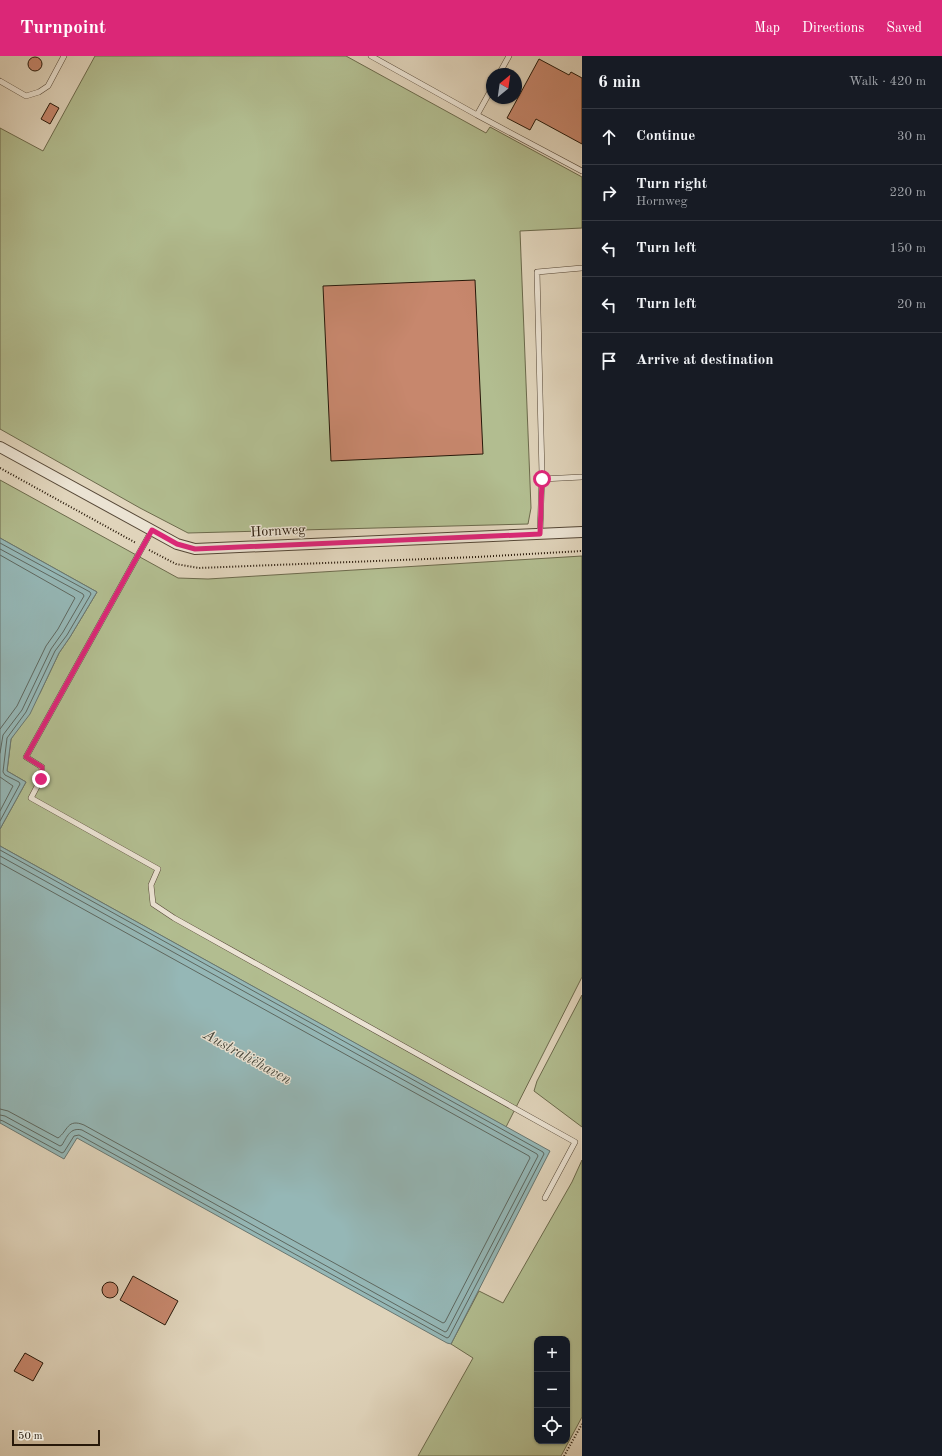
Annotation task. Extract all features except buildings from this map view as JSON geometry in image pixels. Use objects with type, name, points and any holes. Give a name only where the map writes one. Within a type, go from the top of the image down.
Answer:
[{"type":"street","name":"Hornweg","points":[[0,447],[177,544],[195,549],[582,532]]},
{"type":"lane","points":[[0,81],[26,96],[39,92],[48,86],[64,56]]},
{"type":"lane","points":[[371,56],[582,171]]},
{"type":"lane","points":[[502,68],[509,56]]},
{"type":"lane","points":[[478,115],[486,100]]},
{"type":"lane","points":[[540,534],[542,479],[537,272],[582,268]]},
{"type":"lane","points":[[542,479],[582,477]]},
{"type":"lane","points":[[152,530],[26,757],[42,767],[41,779],[31,798],[158,869],[151,885],[153,904],[174,918],[575,1142],[545,1198]]},
{"type":"path","points":[[564,1456],[582,1424]]},
{"type":"green space","points":[[95,56],[346,56],[486,133],[490,127],[582,177],[582,228],[520,231],[531,508],[528,524],[188,533],[140,508],[0,429],[0,128],[43,151]]},
{"type":"green space","points":[[0,480],[178,578],[208,579],[582,556],[582,977],[506,1127],[0,846],[0,829],[26,782],[7,771],[11,739],[40,693],[59,653],[97,592],[0,538]]},
{"type":"green space","points":[[582,995],[582,1127],[534,1091],[537,1081]]},
{"type":"green space","points":[[582,1160],[582,1417],[570,1439],[570,1336],[534,1336],[534,1444],[567,1444],[561,1456],[418,1456],[473,1358],[451,1344],[479,1291],[503,1303],[572,1182]]},
{"type":"water","points":[[0,538],[97,592],[59,653],[30,714],[11,739],[7,771],[26,782],[0,829]]},
{"type":"water","name":"Australiëhaven","points":[[0,846],[550,1151],[451,1344],[77,1138],[64,1159],[0,1123]]},
{"type":"route","points":[[41,779],[42,767],[26,757],[152,530],[177,544],[195,549],[540,534],[542,479]]}]
